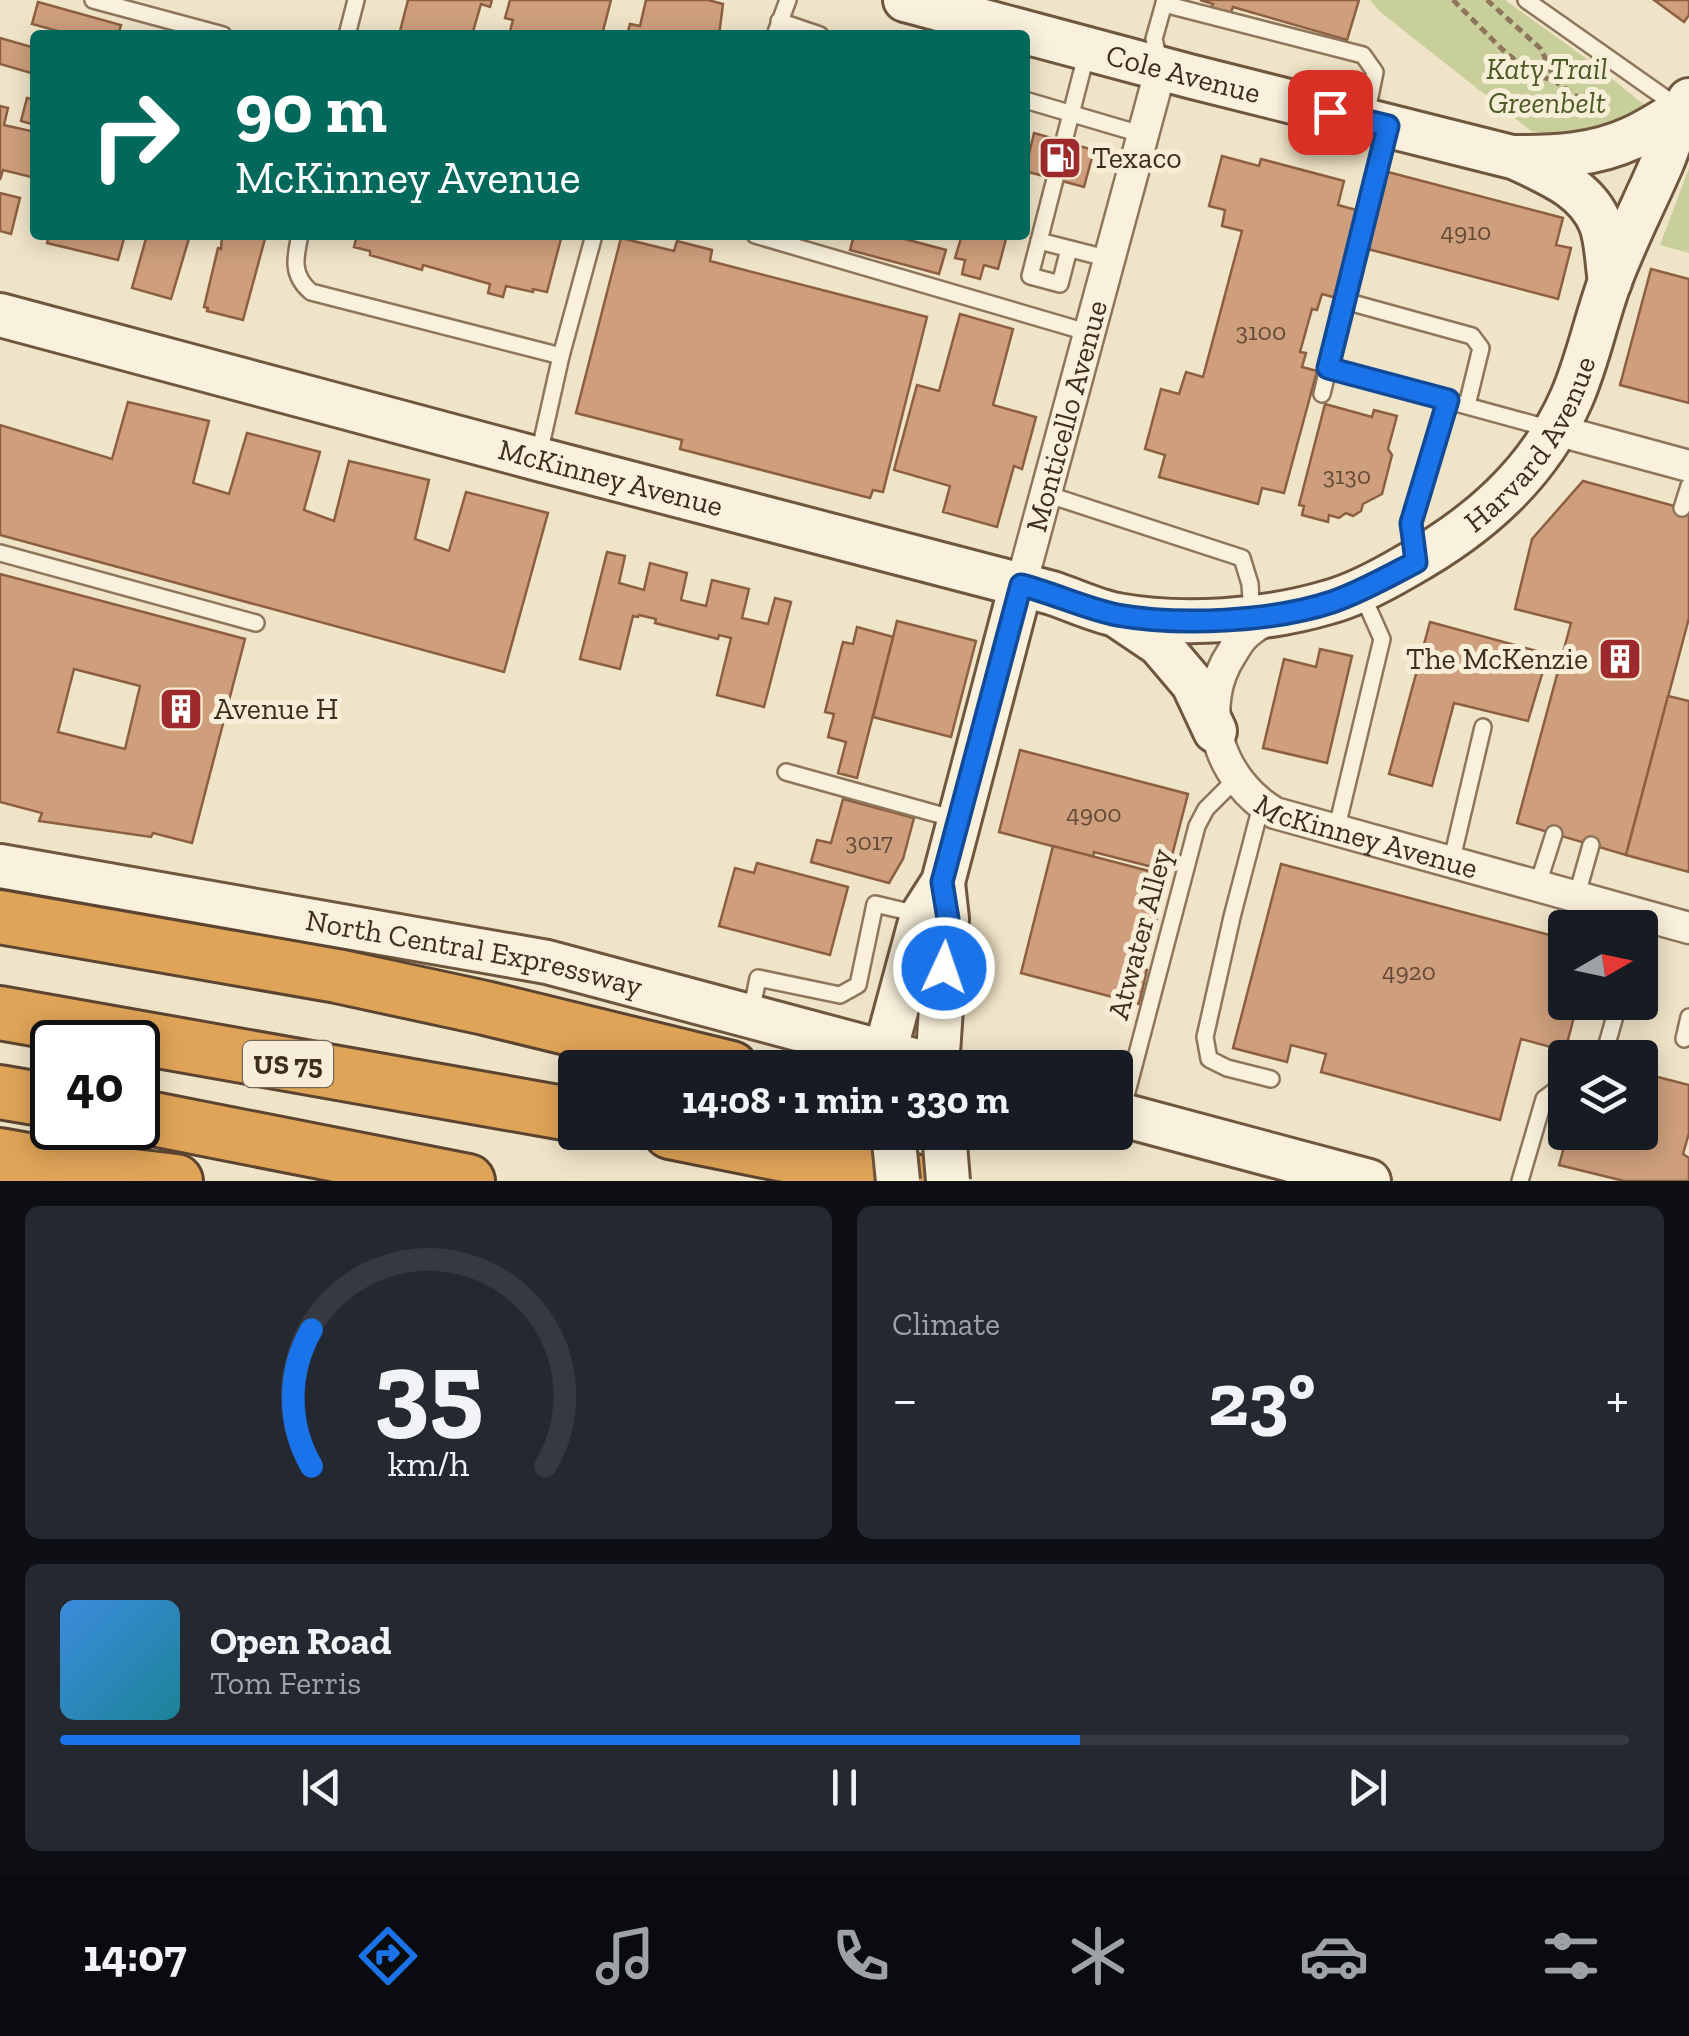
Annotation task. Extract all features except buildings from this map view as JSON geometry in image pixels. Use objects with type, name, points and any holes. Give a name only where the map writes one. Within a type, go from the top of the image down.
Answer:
[{"type":"highway","points":[[0,918],[337,976],[657,1050]]},
{"type":"highway","name":"US 75","points":[[0,1013],[558,1112]]},
{"type":"highway","points":[[0,1092],[30,1097]]},
{"type":"highway","points":[[160,1120],[468,1181]]},
{"type":"highway","points":[[760,1150],[914,1181]]},
{"type":"highway","points":[[905,1150],[948,1181]]},
{"type":"highway","points":[[0,1156],[176,1181]]},
{"type":"street","name":"Cole Avenue","points":[[905,0],[971,8],[1088,48],[1512,157],[1566,157],[1604,149],[1619,126]]},
{"type":"street","name":"Monticello Avenue","points":[[889,1050],[959,820],[1161,68]]},
{"type":"street","points":[[1619,126],[1687,109]]},
{"type":"street","name":"Harvard Avenue","points":[[1250,617],[1330,602],[1361,590],[1416,562],[1471,526],[1509,491],[1556,430],[1582,372],[1610,282],[1687,109]]},
{"type":"street","points":[[1512,157],[1579,192],[1593,208],[1602,229],[1610,282]]},
{"type":"street","name":"McKinney Avenue","points":[[0,315],[1021,585],[1116,614],[1180,620],[1250,617],[1244,636],[1224,664],[1214,697],[1216,732],[1226,764],[1246,792],[1262,806],[1275,814],[1608,910]]},
{"type":"street","points":[[1556,430],[1689,466]]},
{"type":"street","points":[[1116,614],[1159,644],[1192,684],[1216,732]]},
{"type":"street","name":"North Central Expressway","points":[[0,866],[546,962],[750,1016],[855,1050]]},
{"type":"street","name":"Monticello Avenue","points":[[932,899],[948,919],[940,1050]]},
{"type":"street","name":"McKinney Avenue","points":[[1658,924],[1689,928]]},
{"type":"street","points":[[1133,1118],[1369,1181]]},
{"type":"street","points":[[895,1150],[898,1181]]},
{"type":"street","points":[[945,1150],[948,1181]]},
{"type":"lane","points":[[93,0],[204,30]]},
{"type":"lane","points":[[349,30],[356,0]]},
{"type":"lane","points":[[777,28],[788,0]]},
{"type":"lane","points":[[1526,0],[1687,109]]},
{"type":"lane","points":[[1161,68],[1154,39],[1164,2],[1363,55],[1375,72],[1376,123],[1345,301],[1322,394]]},
{"type":"lane","points":[[1064,142],[1088,48]]},
{"type":"lane","points":[[1030,101],[1144,136]]},
{"type":"lane","points":[[1055,180],[1030,276],[1060,284],[1069,249]]},
{"type":"lane","points":[[299,240],[295,270],[311,292],[561,356]]},
{"type":"lane","points":[[538,459],[593,240]]},
{"type":"lane","points":[[773,240],[1090,333]]},
{"type":"lane","points":[[1040,241],[1110,259]]},
{"type":"lane","points":[[1345,301],[1472,336],[1482,348],[1467,405]]},
{"type":"lane","points":[[1328,368],[1556,430]]},
{"type":"lane","points":[[1416,562],[1411,523],[1448,400]]},
{"type":"lane","points":[[1682,508],[1689,486]]},
{"type":"lane","points":[[1046,494],[1242,558],[1250,584],[1250,617]]},
{"type":"lane","points":[[0,552],[256,622]]},
{"type":"lane","points":[[1336,831],[1382,639],[1361,590]]},
{"type":"lane","points":[[1451,863],[1483,727]]},
{"type":"lane","points":[[786,772],[959,820]]},
{"type":"lane","name":"Atwater Alley","points":[[1133,1059],[1197,826],[1206,809],[1236,779]]},
{"type":"lane","points":[[1262,806],[1204,1037],[1208,1059],[1270,1080]]},
{"type":"lane","points":[[1538,888],[1554,834]]},
{"type":"lane","points":[[1576,898],[1591,845]]},
{"type":"lane","points":[[750,1016],[758,978],[840,995],[858,986],[875,904],[932,899]]},
{"type":"lane","points":[[1684,1039],[1689,1017]]},
{"type":"lane","points":[[1520,1181],[1548,1096]]},
{"type":"path","points":[[1453,0],[1532,73],[1556,82],[1619,126]]},
{"type":"path","points":[[1486,0],[1540,49],[1556,82]]},
{"type":"green space","name":"Katy Trail Greenbelt","points":[[1370,0],[1505,0],[1648,108],[1577,139],[1531,131]]},
{"type":"green space","points":[[1689,168],[1689,253],[1660,245]]},
{"type":"place","name":"Texaco","points":[[1060,158]]},
{"type":"place","name":"The McKenzie","points":[[1620,659]]},
{"type":"place","name":"Avenue H","points":[[181,709]]},
{"type":"route","points":[[944,968],[948,919],[942,882],[1021,585],[1116,614],[1180,620],[1252,618],[1330,602],[1416,562],[1411,523],[1448,400],[1328,368],[1388,126],[1330,112]]}]
